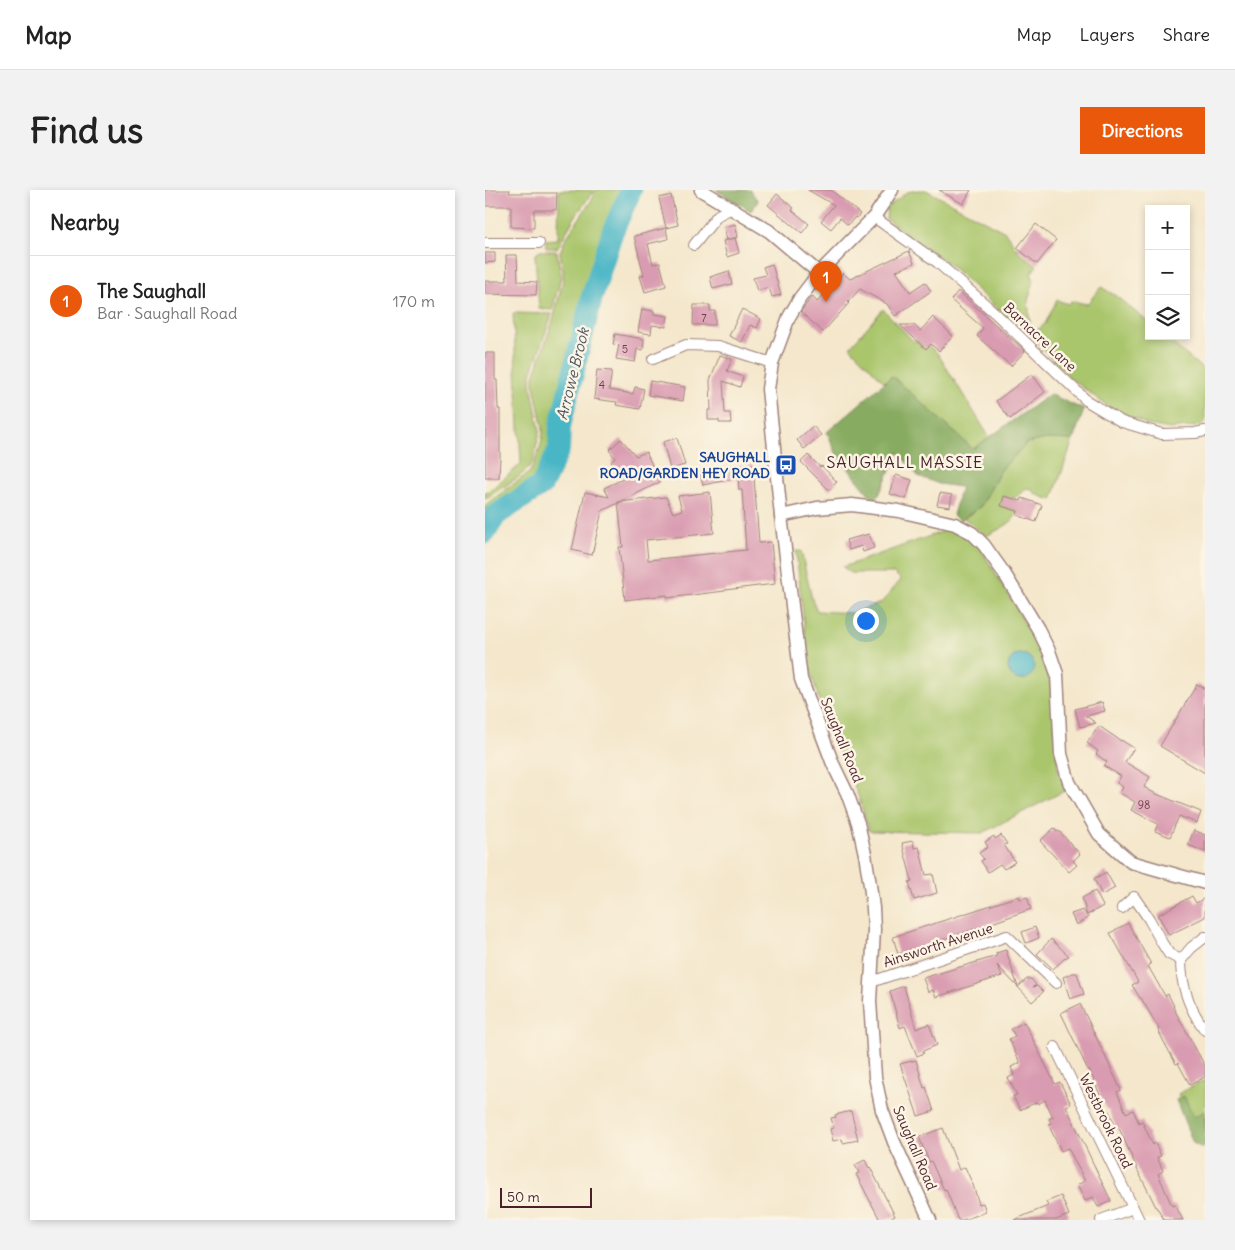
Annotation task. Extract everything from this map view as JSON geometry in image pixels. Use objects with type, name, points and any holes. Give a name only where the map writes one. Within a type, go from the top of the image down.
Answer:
[{"type":"street","points":[[701,190],[769,231],[819,273]]},
{"type":"street","name":"Saughall Road","points":[[892,190],[874,217],[819,273],[789,317],[772,363],[768,389],[801,679],[833,764],[847,793],[858,823],[865,854],[873,908],[874,930],[870,1001],[875,1077],[882,1110],[894,1142],[930,1220]]},
{"type":"street","points":[[694,245],[718,215],[732,208]]},
{"type":"street","name":"Barnacre Lane","points":[[874,217],[937,262],[995,313],[1087,401],[1122,422],[1162,434],[1205,431]]},
{"type":"street","points":[[485,243],[539,243]]},
{"type":"street","points":[[653,359],[687,346],[719,346],[772,363]]},
{"type":"street","points":[[781,516],[817,508],[852,505],[909,513],[955,524],[972,533],[984,545],[1004,573],[1049,651],[1057,674],[1061,754],[1069,782],[1099,834],[1131,862],[1205,883]]},
{"type":"street","points":[[1122,908],[1133,897],[1149,918],[1169,954],[1181,960]]},
{"type":"street","name":"Ainsworth Avenue","points":[[871,982],[1007,936],[1056,982]]},
{"type":"street","points":[[1205,937],[1191,948],[1181,960],[1181,974],[1185,991],[1192,1008],[1205,1030]]},
{"type":"street","name":"Westbrook Road","points":[[1055,1046],[1139,1220]]},
{"type":"street","points":[[1101,1220],[1133,1208]]},
{"type":"green space","points":[[559,190],[591,190],[591,194],[557,248],[546,248],[546,240],[558,239]]},
{"type":"green space","points":[[594,190],[628,190],[604,232],[586,283],[554,440],[546,470],[533,485],[508,499],[485,521],[485,505],[530,472],[539,451],[543,429],[534,385],[534,376],[553,320],[563,280],[560,252],[565,240],[593,198]]},
{"type":"green space","points":[[716,190],[750,190],[758,201],[751,211]]},
{"type":"green space","points":[[926,190],[1005,232],[1019,252],[1037,266],[1031,273],[1034,281],[1028,301],[1030,322],[1024,327],[1013,323],[949,264],[886,219],[887,208],[907,192]]},
{"type":"green space","points":[[540,251],[557,251],[561,277],[552,310],[539,309],[535,255]]},
{"type":"green space","points":[[1101,287],[1116,296],[1145,320],[1145,340],[1169,340],[1205,371],[1205,424],[1171,429],[1148,425],[1110,408],[1070,378],[1036,341],[1036,331],[1045,324],[1057,300],[1068,304],[1071,301],[1087,304]]},
{"type":"green space","points":[[883,309],[914,342],[920,338],[938,354],[990,438],[973,449],[892,376],[884,382],[850,347]]},
{"type":"green space","points":[[513,313],[552,314],[531,374],[531,385],[540,431],[533,461],[529,468],[485,499],[485,492],[489,491],[521,464]]},
{"type":"green space","points":[[892,376],[973,449],[1050,394],[1084,410],[1073,440],[1047,439],[1027,443],[1001,470],[981,506],[960,521],[953,515],[961,487],[939,484],[918,476],[898,452],[879,495],[874,500],[837,455],[827,432]]},
{"type":"green space","points":[[1047,439],[1073,440],[1052,500],[1035,494],[1032,489],[1027,488],[1013,499],[1004,496],[1001,506],[1018,511],[1016,516],[1000,529],[986,536],[964,518],[981,506],[1001,470],[1027,443]]},
{"type":"green space","points":[[950,529],[966,536],[981,549],[1047,660],[1052,690],[1058,769],[1066,790],[982,833],[869,831],[858,795],[824,717],[808,662],[796,551],[801,551],[812,599],[817,611],[852,613],[881,603],[901,580],[894,573],[850,573],[843,567]]},
{"type":"green space","points":[[1205,1080],[1205,1130],[1197,1134],[1178,1094]]},
{"type":"green space","points":[[1184,1096],[1194,1117],[1205,1111],[1205,1147],[1202,1148],[1193,1143],[1176,1100]]},
{"type":"water","points":[[1021,654],[1030,658],[1034,667],[1030,676],[1021,680],[1012,676],[1008,667],[1012,658]]},
{"type":"building","points":[[485,190],[510,190],[509,193],[557,193],[556,210],[534,210],[534,228],[511,227],[511,206],[485,206]]},
{"type":"building","points":[[808,190],[831,190],[860,214],[848,225],[840,218],[831,229],[821,221],[834,205]]},
{"type":"building","points":[[939,190],[971,190],[963,204]]},
{"type":"building","points":[[777,194],[809,224],[802,233],[768,205]]},
{"type":"building","points":[[671,195],[678,225],[666,228],[659,198]]},
{"type":"building","points":[[735,224],[738,237],[727,240],[724,227]]},
{"type":"building","points":[[1036,224],[1056,240],[1037,264],[1017,248]]},
{"type":"building","points":[[666,228],[668,239],[648,244],[653,264],[660,263],[666,286],[645,292],[640,276],[644,275],[634,236]]},
{"type":"building","points":[[735,238],[739,253],[727,257],[723,241]]},
{"type":"building","points":[[909,251],[914,263],[896,271],[910,292],[925,282],[931,291],[895,316],[887,304],[860,289],[823,332],[801,312],[812,296],[817,302],[843,273],[850,279]]},
{"type":"building","points":[[485,253],[495,253],[495,262],[485,263]]},
{"type":"building","points":[[506,255],[517,255],[518,281],[537,282],[536,295],[485,294],[485,281],[507,281]]},
{"type":"building","points":[[772,264],[781,295],[772,297],[769,287],[757,291],[753,278],[766,275],[763,267]]},
{"type":"building","points":[[729,271],[732,284],[713,289],[710,277]]},
{"type":"building","points":[[958,291],[1025,351],[1011,366],[977,336],[983,328],[951,300]]},
{"type":"building","points":[[694,305],[710,305],[710,311],[715,311],[715,325],[693,325]]},
{"type":"building","points":[[642,309],[654,311],[654,314],[668,316],[666,327],[652,325],[651,334],[638,332]]},
{"type":"building","points":[[742,309],[761,319],[757,328],[750,325],[742,342],[729,336]]},
{"type":"building","points":[[933,317],[953,336],[939,351],[931,344],[926,349],[900,325],[914,325],[920,331]]},
{"type":"building","points":[[615,334],[644,339],[643,350],[637,349],[635,362],[616,359],[619,345],[613,344]]},
{"type":"building","points":[[485,353],[495,353],[495,380],[497,380],[498,409],[500,409],[499,478],[485,478]]},
{"type":"building","points":[[720,355],[732,359],[727,371],[743,377],[740,387],[723,381],[725,413],[730,413],[731,423],[719,423],[719,420],[708,420],[708,410],[711,410],[710,380]]},
{"type":"building","points":[[597,370],[612,371],[609,390],[633,394],[635,387],[644,389],[640,409],[616,405],[617,402],[594,399]]},
{"type":"building","points":[[1032,374],[1045,392],[1010,419],[996,401]]},
{"type":"building","points":[[650,381],[685,387],[683,401],[648,395]]},
{"type":"building","points":[[813,426],[821,435],[804,449],[797,440]]},
{"type":"building","points":[[677,438],[685,465],[670,469],[663,442]]},
{"type":"building","points":[[621,439],[636,456],[646,452],[660,482],[602,511],[592,555],[572,550],[585,492],[609,497],[604,488],[625,478],[611,462],[615,458],[609,450]]},
{"type":"building","points":[[808,455],[837,482],[829,490],[801,462]]},
{"type":"building","points":[[753,464],[759,543],[771,542],[775,584],[667,598],[667,595],[625,600],[619,547],[623,547],[618,502],[666,497],[673,513],[682,510],[678,496],[710,492],[714,533],[646,540],[648,560],[746,550],[742,490],[739,490],[738,478],[703,485],[700,473]]},
{"type":"building","points":[[896,475],[912,480],[906,499],[890,494]]},
{"type":"building","points":[[940,493],[952,495],[950,507],[937,505]]},
{"type":"building","points":[[1004,496],[1021,501],[1022,498],[1042,505],[1036,522],[1017,515],[1018,511],[1001,506]]},
{"type":"building","points":[[869,534],[874,548],[863,552],[861,546],[849,550],[846,540]]},
{"type":"building","points":[[1197,684],[1205,689],[1205,773],[1160,746]]},
{"type":"building","points":[[1102,702],[1105,711],[1086,716],[1096,723],[1080,727],[1075,709]]},
{"type":"building","points":[[1099,726],[1134,748],[1125,762],[1150,777],[1144,787],[1201,812],[1197,823],[1179,816],[1170,837],[1155,831],[1158,824],[1131,810],[1135,802],[1120,793],[1123,787],[1117,783],[1121,776],[1104,766],[1107,762],[1096,754],[1098,751],[1087,743]]},
{"type":"building","points":[[1054,828],[1080,854],[1073,861],[1077,865],[1069,872],[1040,841]]},
{"type":"building","points":[[1194,830],[1205,835],[1205,852],[1188,845]]},
{"type":"building","points":[[1001,835],[1007,844],[1004,845],[1015,862],[1004,869],[1000,864],[988,872],[981,861],[984,859],[979,853],[988,847],[985,842],[994,836],[995,839]]},
{"type":"building","points":[[913,841],[914,848],[919,847],[926,875],[933,874],[937,893],[914,900],[909,882],[912,881],[902,843]]},
{"type":"building","points":[[1106,872],[1115,888],[1102,895],[1094,879]]},
{"type":"building","points":[[1095,891],[1103,906],[1087,915],[1082,898]]},
{"type":"building","points":[[1019,896],[1020,899],[1027,897],[1031,909],[898,954],[893,937]]},
{"type":"building","points":[[1192,896],[1196,903],[1205,898],[1205,917],[1169,935],[1158,915]]},
{"type":"building","points":[[1083,910],[1088,918],[1076,925],[1071,914]]},
{"type":"building","points":[[1128,923],[1151,964],[1148,966],[1165,996],[1168,994],[1205,1066],[1205,1077],[1190,1085],[1178,1063],[1176,1064],[1159,1029],[1132,985],[1138,982],[1110,933]]},
{"type":"building","points":[[1035,927],[1039,938],[1026,943],[1022,932]]},
{"type":"building","points":[[1051,939],[1069,956],[1053,969],[1037,954]]},
{"type":"building","points":[[1006,950],[1018,987],[1027,979],[1031,979],[1036,985],[1033,987],[1037,986],[1043,992],[1032,1002],[997,965],[1002,976],[936,997],[933,990],[928,992],[923,978],[997,956],[996,953]]},
{"type":"building","points":[[1077,973],[1084,994],[1070,999],[1063,977]]},
{"type":"building","points":[[904,986],[916,1029],[929,1024],[937,1045],[917,1056],[905,1026],[900,1028],[890,991]]},
{"type":"building","points":[[1080,1004],[1121,1090],[1117,1092],[1126,1113],[1133,1110],[1139,1123],[1142,1121],[1153,1145],[1155,1143],[1161,1156],[1157,1157],[1163,1171],[1158,1174],[1172,1206],[1175,1205],[1183,1220],[1164,1220],[1138,1171],[1119,1128],[1117,1129],[1108,1109],[1106,1109],[1089,1069],[1061,1013]]},
{"type":"building","points":[[1024,1022],[1055,1084],[1060,1082],[1071,1104],[1066,1106],[1111,1201],[1098,1207],[1093,1197],[1085,1201],[1077,1185],[1085,1181],[1068,1148],[1061,1151],[1048,1124],[1051,1123],[1049,1119],[1053,1117],[1045,1100],[1020,1110],[1013,1096],[1017,1095],[1008,1078],[1014,1075],[1011,1067],[1020,1063],[1009,1039],[1015,1036],[1011,1029]]},
{"type":"building","points":[[916,1060],[924,1088],[926,1087],[934,1111],[918,1116],[900,1064]]},
{"type":"building","points":[[851,1111],[858,1140],[843,1143],[842,1139],[833,1141],[830,1129],[834,1128],[831,1118],[836,1117],[835,1115]]},
{"type":"building","points":[[943,1128],[959,1170],[965,1167],[979,1204],[983,1203],[986,1212],[958,1220],[946,1189],[944,1190],[931,1161],[929,1162],[919,1137]]},
{"type":"building","points":[[865,1160],[895,1216],[886,1220],[880,1220],[856,1174],[859,1173],[855,1165]]},
{"type":"building","points":[[1061,1196],[1069,1215],[1056,1220],[1014,1220],[1048,1206],[1046,1202]]},
{"type":"waterway","name":"Arrowe Brook","points":[[485,533],[496,515],[542,485],[559,449],[560,426],[592,297],[612,233],[631,190]]},
{"type":"place","name":"The Saughall","points":[[826,302]]},
{"type":"place","name":"SAUGHALL ROAD/GARDEN HEY ROAD","points":[[786,465]]},
{"type":"district","name":"SAUGHALL MASSIE","points":[[905,462]]}]
